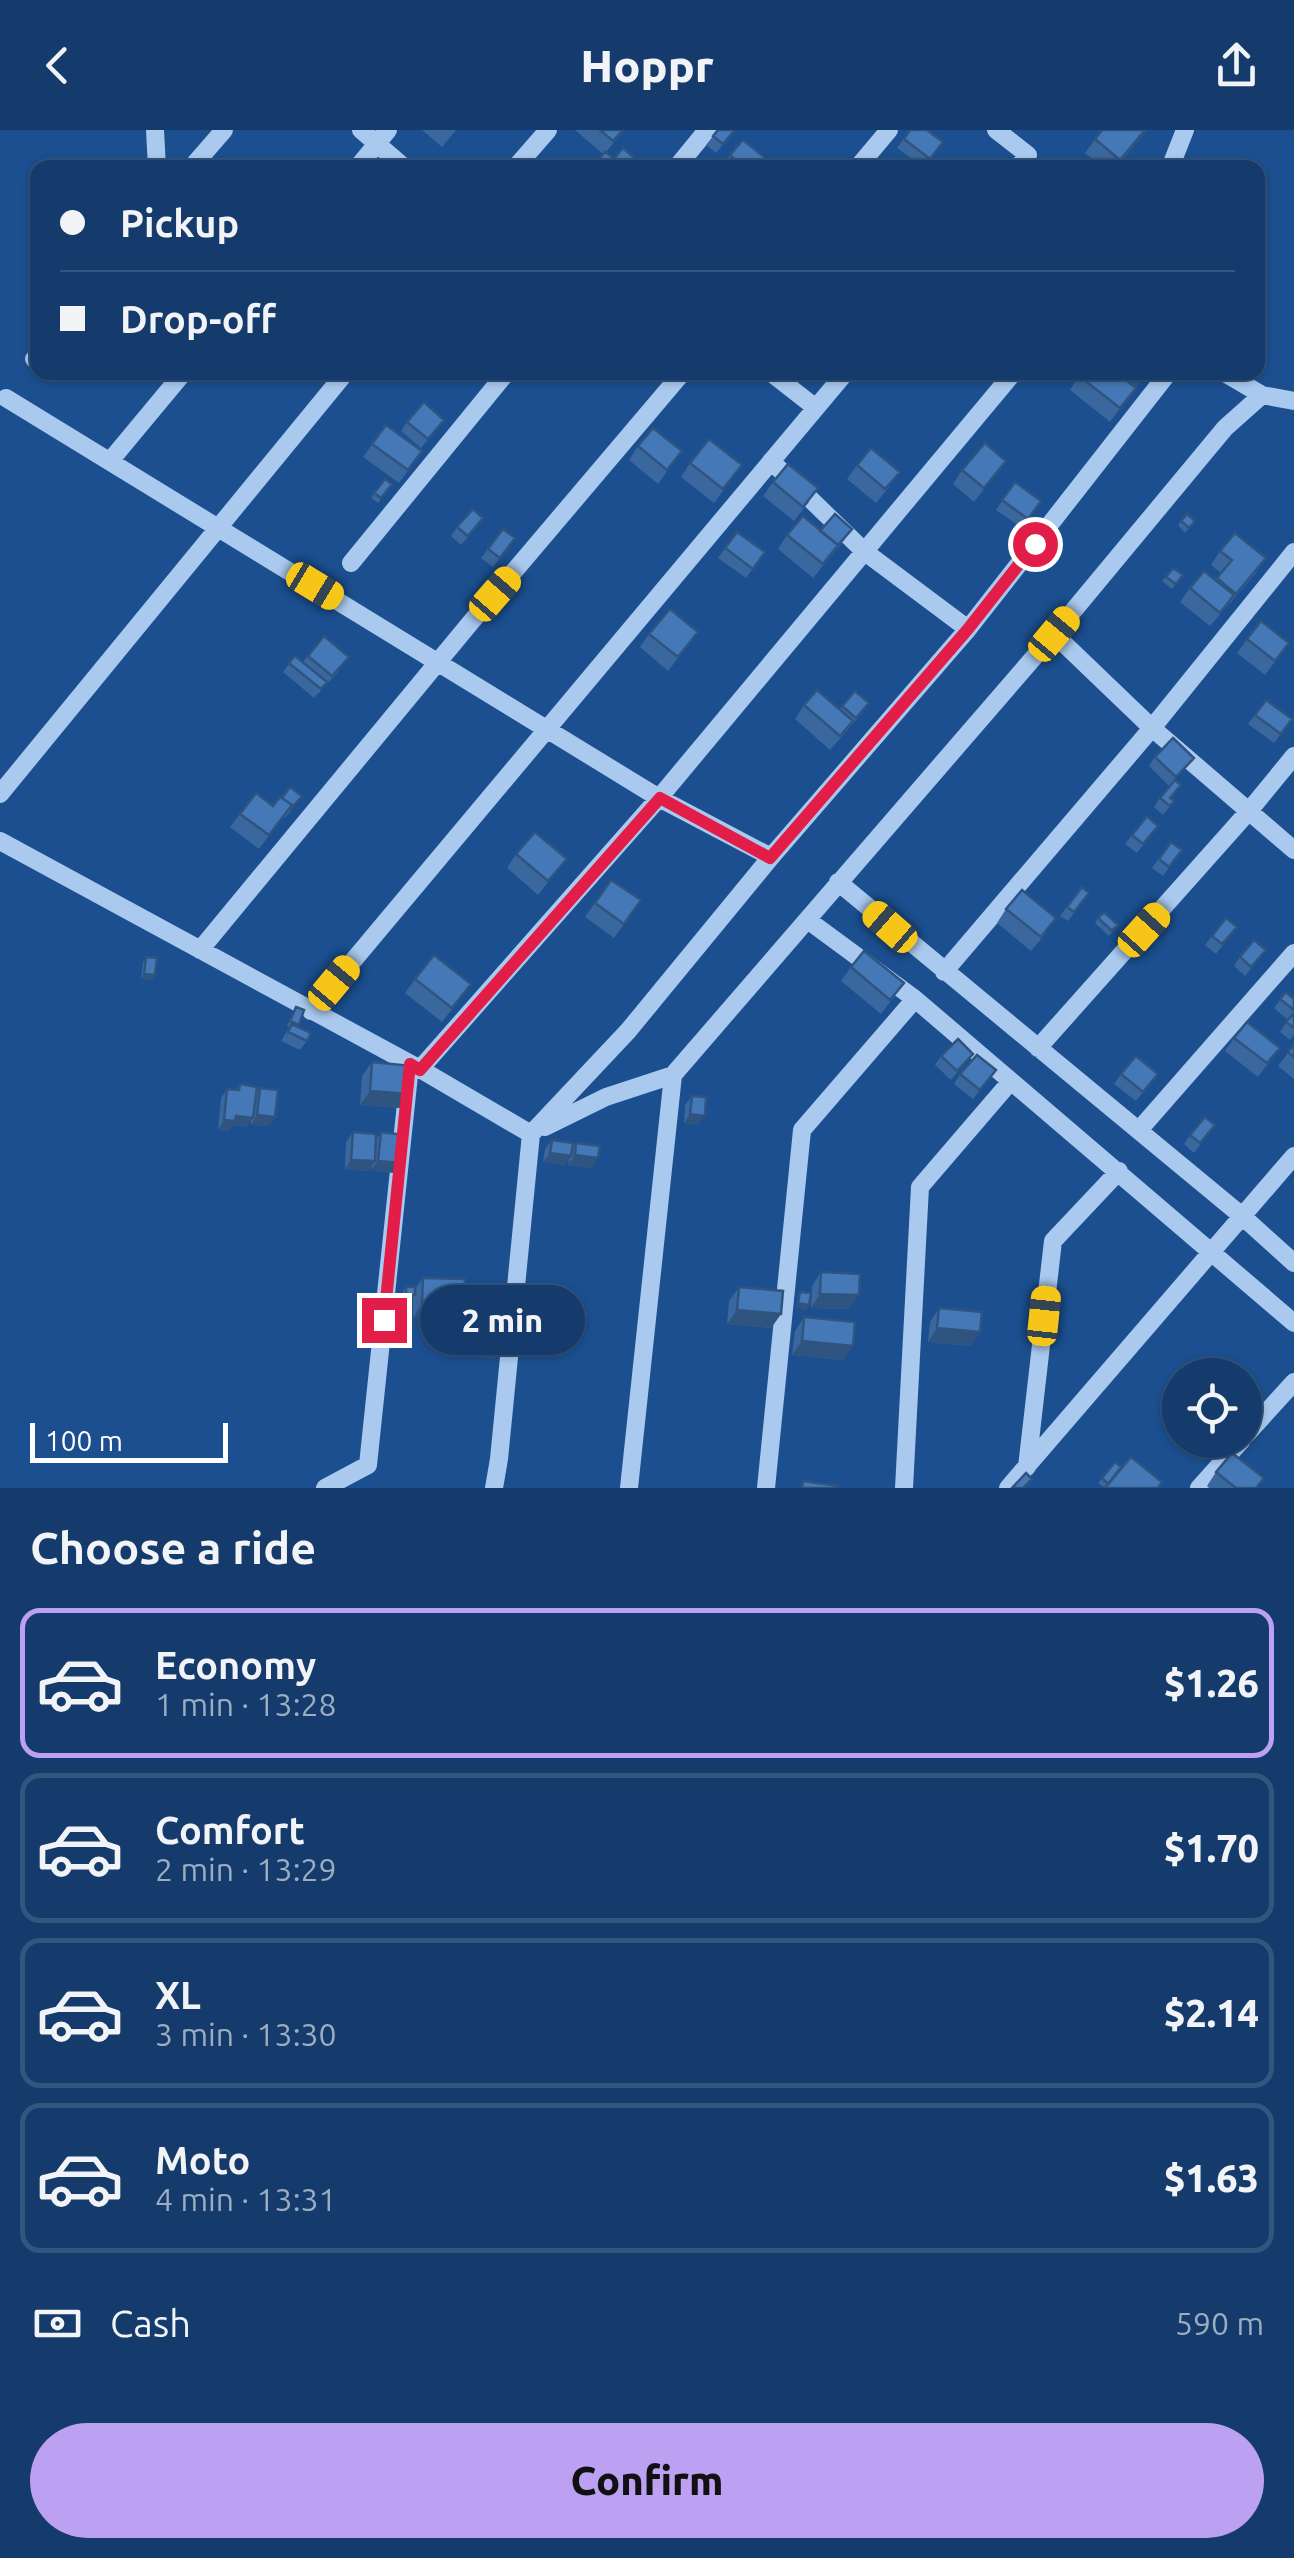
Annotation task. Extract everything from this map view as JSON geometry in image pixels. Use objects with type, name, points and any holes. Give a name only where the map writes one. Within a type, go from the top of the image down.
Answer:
[{"type":"street","points":[[155,130],[156,160]]},
{"type":"street","points":[[198,160],[224,130]]},
{"type":"street","points":[[361,130],[383,137],[399,160]]},
{"type":"street","points":[[522,160],[548,130]]},
{"type":"street","points":[[683,160],[707,130]]},
{"type":"street","points":[[865,160],[889,130]]},
{"type":"street","points":[[996,130],[1028,155],[1024,160]]},
{"type":"street","points":[[1173,160],[1185,130]]},
{"type":"street","points":[[364,160],[383,137]]},
{"type":"street","points":[[110,461],[177,380]]},
{"type":"street","points":[[0,794],[340,380]]},
{"type":"street","points":[[351,563],[501,380]]},
{"type":"street","points":[[200,950],[676,380]]},
{"type":"street","points":[[780,380],[816,408]]},
{"type":"street","points":[[311,1011],[839,380]]},
{"type":"street","points":[[325,1488],[368,1465],[415,1067],[660,798],[1007,380]]},
{"type":"street","points":[[494,1488],[531,1134],[628,1031],[770,858],[968,629],[1163,380]]},
{"type":"street","points":[[1237,380],[1262,395],[1294,401]]},
{"type":"street","points":[[531,1134],[606,1097],[673,1074],[809,921],[1225,428],[1262,395]]},
{"type":"street","points":[[6,398],[660,798],[770,858]]},
{"type":"street","points":[[772,461],[865,552],[968,629]]},
{"type":"street","points":[[944,972],[1152,728],[1294,552]]},
{"type":"street","points":[[1054,634],[1152,728],[1294,850]]},
{"type":"street","points":[[1038,1048],[1294,756]]},
{"type":"street","points":[[0,841],[531,1134]]},
{"type":"street","points":[[838,882],[1294,1263]]},
{"type":"street","points":[[809,921],[915,999],[1294,1323]]},
{"type":"street","points":[[1139,1130],[1294,953]]},
{"type":"street","points":[[766,1488],[802,1130],[915,999]]},
{"type":"street","points":[[629,1488],[673,1074]]},
{"type":"street","points":[[904,1488],[920,1188],[1011,1081]]},
{"type":"street","points":[[1008,1488],[1294,1156]]},
{"type":"street","points":[[1026,1467],[1053,1240],[1119,1171]]},
{"type":"street","points":[[1262,1417],[1294,1382]]},
{"type":"street","points":[[1199,1488],[1225,1458]]},
{"type":"building","points":[[600,130],[623,130],[613,141]]},
{"type":"building","points":[[718,130],[734,131],[723,144],[713,136]]},
{"type":"building","points":[[910,130],[927,130],[943,142],[930,159],[904,139]]},
{"type":"building","points":[[1102,130],[1145,130],[1120,160],[1095,139]]},
{"type":"building","points":[[743,140],[764,157],[736,160],[730,155]]},
{"type":"building","points":[[623,148],[637,160],[613,160]]},
{"type":"building","points":[[605,152],[612,157],[610,160],[598,160]]},
{"type":"building","points":[[1084,380],[1126,380],[1136,388],[1120,408]]},
{"type":"building","points":[[424,402],[444,420],[428,439],[407,422]]},
{"type":"building","points":[[386,425],[422,451],[408,470],[372,444]]},
{"type":"building","points":[[653,428],[682,451],[667,470],[638,446]]},
{"type":"building","points":[[709,439],[742,465],[723,489],[690,463]]},
{"type":"building","points":[[985,443],[1006,461],[984,488],[962,470]]},
{"type":"building","points":[[871,448],[900,472],[885,489],[857,465]]},
{"type":"building","points":[[788,464],[818,488],[803,507],[773,482]]},
{"type":"building","points":[[385,479],[392,484],[381,498],[374,493]]},
{"type":"building","points":[[1015,482],[1041,501],[1028,519],[1002,500]]},
{"type":"building","points":[[473,509],[483,518],[468,536],[457,527]]},
{"type":"building","points":[[835,514],[852,529],[838,545],[820,531]]},
{"type":"building","points":[[1187,514],[1195,521],[1189,528],[1181,521]]},
{"type":"building","points":[[803,516],[838,545],[823,564],[787,535]]},
{"type":"building","points":[[503,529],[515,538],[500,558],[488,549]]},
{"type":"building","points":[[737,532],[765,552],[753,569],[725,548]]},
{"type":"building","points":[[1235,533],[1266,558],[1236,594],[1217,578],[1232,560],[1220,551]]},
{"type":"building","points":[[1173,568],[1183,575],[1176,584],[1166,577]]},
{"type":"building","points":[[1204,571],[1234,595],[1220,613],[1190,588]]},
{"type":"building","points":[[670,609],[698,632],[678,657],[649,634]]},
{"type":"building","points":[[1261,621],[1289,643],[1275,661],[1247,639]]},
{"type":"building","points":[[324,636],[349,657],[332,676],[308,656]]},
{"type":"building","points":[[295,656],[327,682],[321,689],[289,663]]},
{"type":"building","points":[[817,690],[853,721],[840,736],[804,705]]},
{"type":"building","points":[[855,691],[869,703],[856,718],[842,706]]},
{"type":"building","points":[[1266,700],[1292,719],[1281,734],[1255,715]]},
{"type":"building","points":[[1173,738],[1194,758],[1176,777],[1155,757]]},
{"type":"building","points":[[1175,780],[1181,785],[1170,798],[1174,801],[1170,806],[1160,798]]},
{"type":"building","points":[[290,787],[302,796],[291,809],[292,805],[282,798]]},
{"type":"building","points":[[256,793],[273,806],[280,797],[292,805],[269,835],[240,814]]},
{"type":"building","points":[[1147,816],[1158,826],[1143,844],[1132,835]]},
{"type":"building","points":[[535,832],[567,859],[548,881],[516,854]]},
{"type":"building","points":[[1171,842],[1182,850],[1169,867],[1159,859]]},
{"type":"building","points":[[611,880],[641,900],[624,924],[595,903]]},
{"type":"building","points":[[1082,887],[1089,893],[1074,912],[1067,907]]},
{"type":"building","points":[[1022,890],[1056,918],[1041,937],[1006,909]]},
{"type":"building","points":[[1104,912],[1118,925],[1112,931],[1098,918]]},
{"type":"building","points":[[1226,918],[1237,927],[1222,944],[1212,936]]},
{"type":"building","points":[[1254,940],[1266,950],[1251,967],[1240,957]]},
{"type":"building","points":[[864,951],[904,983],[890,1000],[851,967]]},
{"type":"building","points":[[434,955],[471,984],[452,1008],[415,979]]},
{"type":"building","points":[[146,957],[157,958],[155,975],[144,974]]},
{"type":"building","points":[[1286,992],[1294,999],[1294,1010],[1280,999]]},
{"type":"building","points":[[296,1007],[304,1010],[299,1025],[290,1021]]},
{"type":"building","points":[[1247,1022],[1280,1048],[1267,1063],[1234,1038]]},
{"type":"building","points":[[292,1024],[311,1033],[307,1041],[288,1032]]},
{"type":"building","points":[[958,1039],[973,1054],[957,1071],[941,1056]]},
{"type":"building","points":[[977,1055],[996,1070],[980,1090],[960,1074]]},
{"type":"building","points":[[1136,1056],[1158,1074],[1143,1092],[1121,1074]]},
{"type":"building","points":[[372,1062],[412,1066],[410,1094],[370,1091]]},
{"type":"building","points":[[240,1084],[257,1087],[253,1118],[236,1116],[235,1121],[224,1120],[227,1089],[239,1090]]},
{"type":"building","points":[[260,1088],[278,1090],[275,1117],[257,1115]]},
{"type":"building","points":[[692,1096],[706,1097],[705,1116],[690,1114]]},
{"type":"building","points":[[1205,1117],[1215,1125],[1200,1143],[1190,1135]]},
{"type":"building","points":[[353,1132],[376,1134],[375,1161],[351,1160]]},
{"type":"building","points":[[381,1132],[405,1135],[401,1163],[378,1161]]},
{"type":"building","points":[[552,1140],[573,1143],[571,1156],[550,1153]]},
{"type":"building","points":[[576,1143],[600,1146],[598,1158],[575,1155]]},
{"type":"building","points":[[821,1272],[860,1274],[859,1295],[820,1294]]},
{"type":"building","points":[[423,1278],[465,1279],[464,1305],[422,1304]]},
{"type":"building","points":[[406,1287],[415,1287],[415,1295],[406,1295]]},
{"type":"building","points":[[739,1287],[783,1291],[781,1314],[737,1310]]},
{"type":"building","points":[[800,1292],[811,1293],[809,1305],[798,1303]]},
{"type":"building","points":[[939,1308],[982,1312],[980,1332],[937,1328]]},
{"type":"building","points":[[464,1315],[508,1320],[504,1345],[461,1339]]},
{"type":"building","points":[[804,1317],[855,1322],[853,1346],[802,1341]]},
{"type":"building","points":[[1131,1457],[1162,1482],[1158,1488],[1105,1488]]},
{"type":"building","points":[[1228,1458],[1238,1458],[1264,1478],[1256,1488],[1236,1488],[1216,1472]]},
{"type":"building","points":[[1115,1462],[1121,1467],[1108,1484],[1102,1478]]},
{"type":"building","points":[[1026,1473],[1032,1479],[1023,1488],[1012,1488]]},
{"type":"building","points":[[803,1481],[838,1486],[838,1488],[802,1488]]},
{"type":"route","points":[[384,1320],[410,1064],[420,1070],[660,798],[770,858],[968,629],[1035,544]]}]
